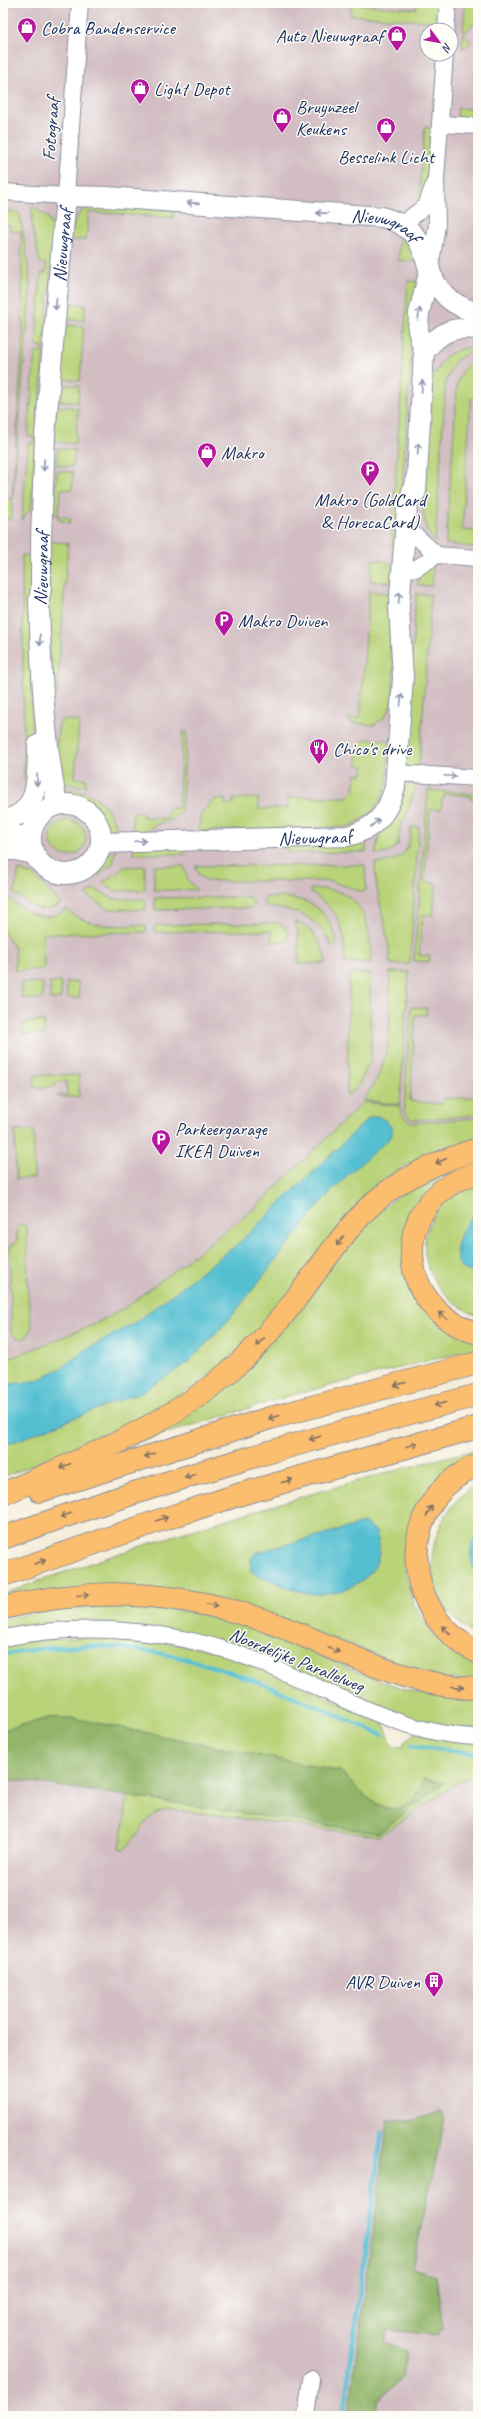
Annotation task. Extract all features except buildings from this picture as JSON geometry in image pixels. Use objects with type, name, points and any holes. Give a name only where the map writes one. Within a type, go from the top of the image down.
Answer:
[{"type":"highway","points":[[3,1494],[141,1432],[199,1396],[268,1335],[300,1296],[353,1223],[381,1198],[416,1172],[448,1158],[478,1149]]},
{"type":"highway","points":[[478,1173],[454,1181],[427,1204],[418,1219],[413,1235],[412,1255],[417,1279],[429,1304],[457,1326],[478,1333]]},
{"type":"highway","points":[[3,1505],[78,1477],[270,1418],[478,1363]]},
{"type":"highway","points":[[3,1538],[78,1511],[314,1438],[478,1395]]},
{"type":"highway","points":[[3,1575],[234,1497],[478,1428]]},
{"type":"highway","points":[[478,1465],[461,1474],[443,1489],[429,1509],[420,1530],[416,1570],[424,1598],[443,1628],[459,1642],[478,1652]]},
{"type":"highway","points":[[3,1608],[59,1597],[94,1594],[141,1595],[188,1600],[231,1610],[277,1626],[409,1678],[441,1686],[478,1688]]},
{"type":"street","name":"Fotograaf","points":[[66,196],[80,3]]},
{"type":"street","points":[[447,22],[448,3]]},
{"type":"street","points":[[430,269],[437,225],[436,178],[444,62]]},
{"type":"street","points":[[440,124],[478,126]]},
{"type":"street","points":[[402,224],[420,211],[429,200],[436,178]]},
{"type":"street","points":[[3,192],[66,196]]},
{"type":"street","name":"Nieuwgraaf","points":[[57,804],[51,774],[42,685],[39,601],[41,588],[41,538],[45,436],[66,196],[107,197],[382,218],[402,224],[421,242],[436,283],[448,298],[465,309],[478,313]]},
{"type":"street","name":"Nieuwgraaf","points":[[403,678],[408,663],[415,569],[416,478],[424,352],[418,330],[419,314],[430,269]]},
{"type":"street","points":[[424,352],[445,332],[452,329],[478,329]]},
{"type":"street","name":"Nieuwgraaf","points":[[101,843],[338,836],[357,834],[370,827],[387,810],[392,801],[396,773],[403,678],[399,607],[407,508],[416,478]]},
{"type":"street","points":[[416,536],[438,555]]},
{"type":"street","points":[[415,569],[438,555],[478,558]]},
{"type":"street","name":"Nieuwgraaf","points":[[3,820],[14,818],[21,814],[29,806],[36,789],[42,685]]},
{"type":"street","points":[[396,773],[478,778]]},
{"type":"street","points":[[57,804],[77,805],[93,816],[100,829],[101,843],[99,851],[90,864],[73,873],[54,872],[46,868],[33,845],[36,820],[49,808],[57,804]]},
{"type":"street","points":[[3,836],[33,845]]},
{"type":"street","points":[[3,850],[15,850],[33,845]]},
{"type":"street","name":"Noordelijke Parallelweg","points":[[3,1638],[56,1630],[95,1629],[163,1636],[230,1651],[264,1663],[404,1724],[459,1737],[478,1737]]},
{"type":"street","points":[[306,2416],[311,2379]]},
{"type":"shaded area","points":[[3,3],[478,3],[478,1123],[376,1139],[3,1417]]},
{"type":"shaded area","points":[[68,1703],[478,1768],[478,2416],[3,2416],[3,1719]]},
{"type":"green space","points":[[417,3],[440,3],[438,22],[350,15],[351,4],[416,9]]},
{"type":"green space","points":[[465,3],[478,3],[478,20],[464,34],[471,42],[462,49]]},
{"type":"green space","points":[[458,108],[478,109],[478,120],[457,117]]},
{"type":"green space","points":[[425,126],[431,129],[426,189],[418,204]]},
{"type":"green space","points":[[32,206],[48,217],[54,230],[31,508],[22,520],[28,443],[34,443],[34,437],[28,436],[35,352],[41,353],[42,346],[36,346],[41,273],[46,273],[46,264],[40,263],[32,226]]},
{"type":"green space","points":[[91,206],[174,210],[173,218],[89,212],[86,240],[70,240],[78,215]]},
{"type":"green space","points":[[3,211],[18,212],[20,214],[29,271],[30,290],[11,520],[3,516],[3,498],[12,499],[23,337],[21,232],[10,231],[10,226],[3,223]]},
{"type":"green space","points":[[400,237],[410,247],[418,262],[398,260]]},
{"type":"green space","points":[[408,281],[420,282],[414,313],[398,548],[391,547]]},
{"type":"green space","points":[[64,303],[85,305],[84,321],[63,319]]},
{"type":"green space","points":[[62,325],[84,326],[80,381],[58,378]]},
{"type":"green space","points":[[478,346],[455,361],[446,381],[435,542],[427,531],[423,513],[432,377],[446,356],[460,349]]},
{"type":"green space","points":[[478,360],[478,399],[471,399],[462,530],[478,531],[478,548],[446,544],[457,387],[463,370],[469,364]]},
{"type":"green space","points":[[57,384],[79,386],[78,402],[56,400]]},
{"type":"green space","points":[[55,406],[78,408],[75,444],[53,441]]},
{"type":"green space","points":[[56,448],[75,450],[73,467],[57,465],[58,452]]},
{"type":"green space","points":[[57,471],[73,472],[72,490],[61,489],[58,516],[70,518],[70,523],[59,520],[54,511]]},
{"type":"green space","points":[[45,541],[68,543],[57,695],[51,701]]},
{"type":"green space","points":[[22,555],[31,556],[35,562],[32,600],[32,783],[28,784],[24,780]]},
{"type":"green space","points":[[372,559],[391,564],[396,583],[370,581]]},
{"type":"green space","points":[[433,565],[432,586],[417,585],[421,574]]},
{"type":"green space","points":[[369,591],[395,594],[393,699],[385,717],[374,725],[352,723],[349,721],[349,718],[360,718]]},
{"type":"green space","points":[[416,594],[431,595],[419,770],[410,770],[405,764]]},
{"type":"green space","points":[[62,720],[79,721],[75,778],[86,779],[86,786],[58,784],[55,761],[59,723]]},
{"type":"green space","points":[[183,732],[187,732],[181,810],[173,820],[159,823],[142,834],[132,836],[133,812],[143,813],[143,817],[167,819],[168,808],[178,808]]},
{"type":"green space","points":[[366,739],[389,740],[387,781],[380,802],[373,811],[348,827],[198,831],[201,814],[213,800],[225,799],[225,804],[234,803],[233,799],[258,798],[259,809],[288,808],[287,797],[347,797],[354,790],[356,774],[363,774],[364,766],[357,765],[359,747]]},
{"type":"green space","points":[[418,781],[404,822],[401,822],[398,845],[388,853],[375,854],[379,835],[398,810],[405,788],[412,782]]},
{"type":"green space","points":[[58,789],[81,791],[90,794],[98,800],[106,807],[111,816],[118,837],[107,835],[101,819],[85,804],[77,801],[60,799]]},
{"type":"green space","points":[[428,790],[477,794],[476,798],[471,800],[471,796],[445,794],[444,798],[442,799],[441,810],[430,809],[424,882],[436,883],[433,915],[423,915],[419,955],[430,956],[429,962],[414,961]]},
{"type":"green space","points":[[72,820],[81,825],[85,831],[85,845],[81,851],[72,856],[64,856],[55,851],[51,845],[50,834],[55,825],[61,821]]},
{"type":"green space","points":[[411,827],[419,827],[410,964],[390,964],[387,938],[377,889],[375,863],[392,860],[403,854],[408,844]]},
{"type":"green space","points":[[362,841],[366,844],[366,852],[287,853],[286,845]]},
{"type":"green space","points":[[133,847],[188,847],[186,854],[133,854]]},
{"type":"green space","points":[[116,850],[113,863],[99,876],[103,860]]},
{"type":"green space","points":[[365,865],[366,890],[363,892],[330,881],[207,881],[200,876],[195,866]]},
{"type":"green space","points":[[145,866],[145,890],[114,891],[102,883],[125,867]]},
{"type":"green space","points":[[154,866],[184,866],[188,880],[197,890],[154,890]]},
{"type":"green space","points":[[19,870],[35,876],[61,904],[47,909],[36,908],[14,893]]},
{"type":"green space","points":[[95,889],[114,899],[145,899],[146,910],[108,909],[86,895]]},
{"type":"green space","points":[[311,889],[342,893],[352,900],[360,909],[369,932],[371,962],[345,963],[344,940],[339,922],[329,907],[310,892]]},
{"type":"green space","points":[[3,894],[33,914],[49,916],[66,909],[85,920],[104,925],[146,925],[146,932],[43,934],[44,969],[15,971],[15,949],[3,931]]},
{"type":"green space","points":[[250,897],[255,904],[250,908],[155,910],[155,898]]},
{"type":"green space","points":[[266,897],[296,899],[313,905],[327,918],[336,937],[335,946],[333,947],[320,928],[305,916],[288,910],[265,907],[264,901]]},
{"type":"green space","points":[[294,922],[307,927],[316,937],[325,956],[326,963],[299,964],[298,930]]},
{"type":"green space","points":[[279,923],[284,926],[289,934],[287,942],[271,942],[271,931],[155,932],[155,925]]},
{"type":"green space","points":[[390,972],[409,972],[400,1105],[363,1100],[374,1084],[386,1054],[390,1023]]},
{"type":"green space","points":[[370,973],[371,1060],[357,1088],[347,1096],[349,974]]},
{"type":"green space","points":[[61,982],[61,999],[50,999],[50,983]]},
{"type":"green space","points":[[67,982],[79,982],[79,998],[67,998]]},
{"type":"green space","points":[[21,983],[43,983],[43,999],[22,999]]},
{"type":"green space","points":[[411,1007],[427,1008],[426,1015],[415,1015],[410,1101],[442,1104],[442,1099],[478,1097],[478,1115],[413,1120],[404,1112]]},
{"type":"green space","points":[[44,1021],[44,1034],[23,1034],[23,1022]]},
{"type":"green space","points":[[35,1075],[79,1075],[79,1097],[58,1097],[58,1095],[67,1095],[66,1081],[55,1083],[55,1087],[34,1087]]},
{"type":"green space","points":[[363,1102],[400,1106],[404,1117],[413,1123],[478,1118],[478,1141],[453,1147],[408,1164],[371,1190],[351,1212],[294,1286],[253,1335],[223,1364],[198,1383],[172,1400],[118,1429],[90,1442],[3,1477],[3,1361],[93,1325],[126,1307],[254,1209]]},
{"type":"green space","points":[[15,1131],[34,1131],[34,1178],[16,1179]]},
{"type":"green space","points":[[451,1170],[439,1178],[419,1200],[408,1272],[478,1338],[478,1348],[289,1396],[118,1448],[180,1416],[351,1237],[413,1182]]},
{"type":"green space","points":[[478,1184],[478,1316],[462,1308],[448,1297],[437,1284],[429,1270],[425,1255],[425,1238],[430,1222],[441,1206],[453,1196]]},
{"type":"green space","points":[[22,1224],[27,1227],[28,1295],[32,1327],[27,1337],[22,1339],[15,1337],[11,1332],[10,1246],[17,1242],[17,1228]]},
{"type":"green space","points":[[478,1449],[478,1457],[409,1533],[405,1570],[414,1604],[430,1630],[441,1642],[459,1655],[478,1663],[478,1682],[444,1679],[247,1608],[3,1601],[3,1594],[179,1534],[298,1498]]},
{"type":"green space","points":[[478,1482],[478,1637],[457,1622],[443,1603],[435,1582],[432,1561],[436,1539],[445,1518],[459,1498]]},
{"type":"green space","points":[[121,1605],[151,1607],[223,1619],[267,1633],[385,1682],[446,1698],[478,1700],[478,1735],[451,1732],[178,1636],[3,1635],[3,1619],[47,1610]]},
{"type":"green space","points":[[126,1635],[222,1652],[383,1721],[392,1746],[402,1747],[405,1741],[414,1733],[478,1741],[478,1775],[464,1779],[379,1836],[168,1809],[153,1816],[143,1826],[134,1839],[123,1850],[120,1850],[128,1796],[379,1833],[444,1783],[424,1779],[416,1796],[406,1805],[396,1809],[384,1807],[373,1801],[362,1793],[342,1772],[53,1717],[3,1730],[3,1642]]},
{"type":"green space","points":[[53,1717],[73,1718],[342,1772],[362,1793],[384,1807],[396,1809],[406,1805],[416,1796],[424,1779],[444,1783],[379,1833],[17,1780],[3,1784],[3,1730]]},
{"type":"green space","points":[[440,2112],[445,2119],[412,2268],[436,2275],[443,2328],[437,2335],[387,2330],[384,2343],[407,2352],[403,2377],[379,2398],[376,2416],[348,2416],[388,2120],[411,2121]]},
{"type":"water","points":[[378,1116],[387,1122],[393,1130],[391,1137],[353,1170],[324,1199],[227,1322],[187,1363],[143,1391],[3,1446],[3,1385],[35,1381],[61,1368],[87,1349],[133,1324],[239,1243],[369,1118]]},
{"type":"water","points":[[478,1212],[478,1272],[467,1270],[460,1265],[457,1257],[457,1247],[464,1227]]},
{"type":"water","points":[[364,1523],[375,1530],[379,1545],[378,1558],[373,1569],[365,1578],[355,1585],[329,1593],[315,1594],[302,1592],[287,1587],[259,1576],[251,1571],[251,1559],[256,1553]]},
{"type":"water","points":[[478,1533],[478,1577],[473,1566],[471,1550],[472,1544]]},
{"type":"waterway","points":[[3,1655],[55,1647],[105,1647],[152,1652],[198,1662],[244,1677],[382,1735]]},
{"type":"waterway","points":[[411,1746],[478,1754]]},
{"type":"waterway","points":[[343,2416],[382,2131]]},
{"type":"waterway","points":[[400,2415],[465,2416]]},
{"type":"place","name":"Cobra Bandenservice","points":[[27,44]]},
{"type":"place","name":"Auto Nieuwgraaf","points":[[397,52]]},
{"type":"place","name":"Light Depot","points":[[140,105]]},
{"type":"place","name":"Bruynzeel Keukens","points":[[282,134]]},
{"type":"place","name":"Besselink Licht","points":[[386,144]]},
{"type":"place","name":"Makro","points":[[207,469]]},
{"type":"place","name":"Makro (GoldCard & HorecaCard)","points":[[370,487]]},
{"type":"place","name":"Makro Duiven","points":[[224,637]]},
{"type":"place","name":"Chico's drive","points":[[319,765]]},
{"type":"place","name":"Parkeergarage IKEA Duiven","points":[[161,1156]]},
{"type":"place","name":"AVR Duiven","points":[[434,1998]]}]
